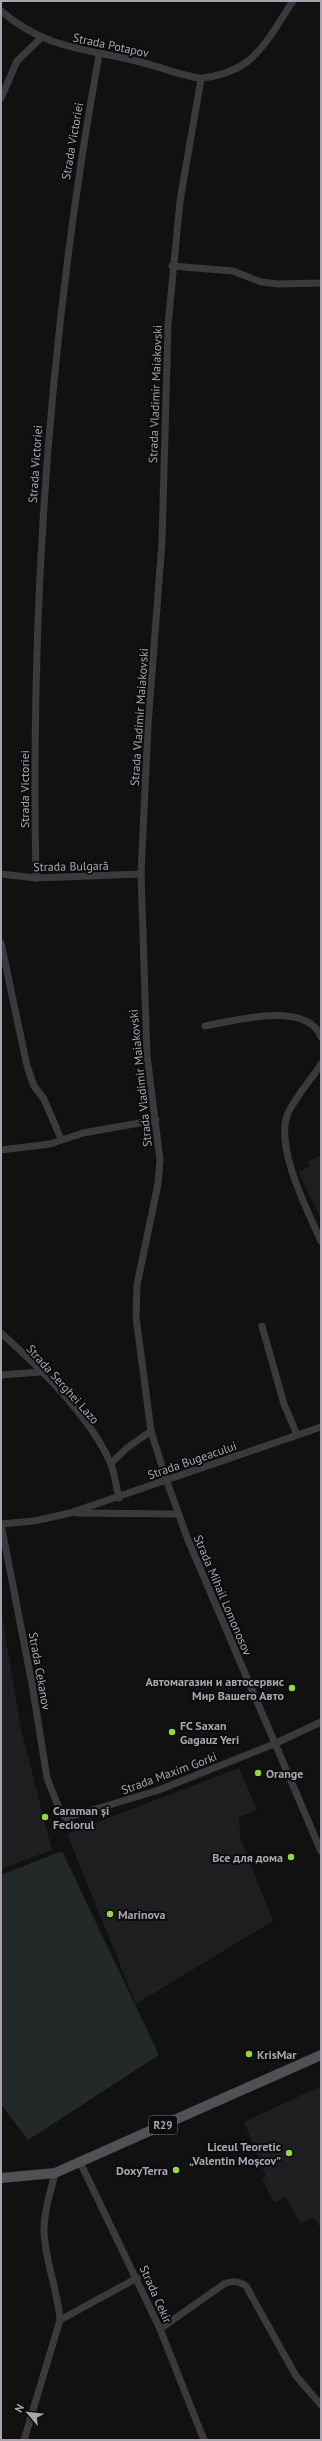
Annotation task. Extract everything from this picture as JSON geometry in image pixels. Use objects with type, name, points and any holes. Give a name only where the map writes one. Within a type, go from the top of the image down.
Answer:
[{"type":"main road","name":"R29","points":[[1,2178],[54,2173],[321,2054]]},
{"type":"street","points":[[201,79],[237,68],[247,62],[265,42],[293,1]]},
{"type":"street","name":"Strada Potapov","points":[[1,11],[21,28],[73,49],[99,55],[117,56],[201,79]]},
{"type":"street","points":[[1,98],[17,61],[42,37]]},
{"type":"street","name":"Strada Victoriei","points":[[36,878],[35,713],[40,541],[51,398],[79,165],[99,55]]},
{"type":"street","name":"Strada Vladimir Maiakovski","points":[[166,1479],[152,1432],[136,1302],[137,1285],[158,1184],[160,1160],[147,1056],[143,1002],[141,874],[148,725],[161,558],[168,332],[172,266],[180,201],[201,79]]},
{"type":"street","points":[[172,266],[233,271],[261,282],[278,284],[321,283]]},
{"type":"street","name":"Strada Bulgară","points":[[1,874],[36,878],[141,874]]},
{"type":"street","points":[[1,943],[27,1066],[34,1086],[44,1099],[61,1139]]},
{"type":"street","points":[[204,1026],[271,1015],[295,1017],[307,1021],[321,1037]]},
{"type":"street","points":[[321,1064],[288,1112],[284,1129],[284,1146],[305,1207],[321,1241]]},
{"type":"street","points":[[1,1150],[50,1144],[61,1139],[156,1120]]},
{"type":"street","points":[[262,1326],[284,1404],[297,1435]]},
{"type":"street","name":"Strada Serghei Lazo","points":[[1,1333],[41,1372],[95,1436],[110,1463],[119,1498]]},
{"type":"street","points":[[1,1375],[41,1372]]},
{"type":"street","name":"Strada Bugeacului","points":[[1,1524],[34,1521],[70,1513],[119,1498],[166,1479],[321,1427]]},
{"type":"street","points":[[110,1463],[127,1448],[152,1432]]},
{"type":"street","name":"Strada Mihail Lomonosov","points":[[166,1479],[178,1514],[274,1744],[321,1851]]},
{"type":"street","name":"Strada Bugeacului","points":[[70,1513],[178,1514]]},
{"type":"street","name":"Strada Cekanov","points":[[1,1524],[32,1684],[47,1778],[60,1811],[66,1818]]},
{"type":"street","name":"Strada Maxim Gorki","points":[[66,1818],[159,1790],[274,1744],[321,1722]]},
{"type":"street","name":"Strada Cekir","points":[[80,2162],[137,2278],[160,2329],[204,2440]]},
{"type":"street","points":[[24,2440],[60,2320],[59,2304],[44,2241],[45,2218],[54,2173]]},
{"type":"street","points":[[60,2320],[137,2278]]},
{"type":"street","points":[[160,2329],[224,2284],[235,2281],[241,2283],[246,2286],[296,2376],[321,2405]]},
{"type":"shaded area","points":[[321,1155],[321,1219],[298,1172],[310,1166],[307,1162]]},
{"type":"shaded area","points":[[1,1609],[21,1729],[52,1850],[1,1869]]},
{"type":"shaded area","points":[[239,1768],[257,1810],[239,1817],[240,1838],[273,1921],[136,2004],[67,1834]]},
{"type":"shaded area","points":[[62,1851],[159,2055],[28,2140],[1,2104],[1,1875]]},
{"type":"shaded area","name":"Liceul Teoretic „Valentin Moșcov”","points":[[321,2086],[321,2225],[319,2226],[314,2218],[300,2224],[286,2197],[274,2203],[262,2179],[266,2177],[244,2122]]},
{"type":"place","name":"Автомагазин и автосервис Мир Вашего Авто","points":[[292,1688]]},
{"type":"place","name":"FC Saxan Gagauz Yeri","points":[[172,1732]]},
{"type":"place","name":"Orange","points":[[258,1773]]},
{"type":"place","name":"Caraman și Feciorul","points":[[45,1817]]},
{"type":"place","name":"Все для дома","points":[[291,1857]]},
{"type":"place","name":"Marinova","points":[[110,1914]]},
{"type":"place","name":"KrisMar","points":[[249,2054]]},
{"type":"place","name":"Liceul Teoretic „Valentin Moșcov”","points":[[289,2153]]},
{"type":"place","name":"DoxyTerra","points":[[176,2170]]}]
